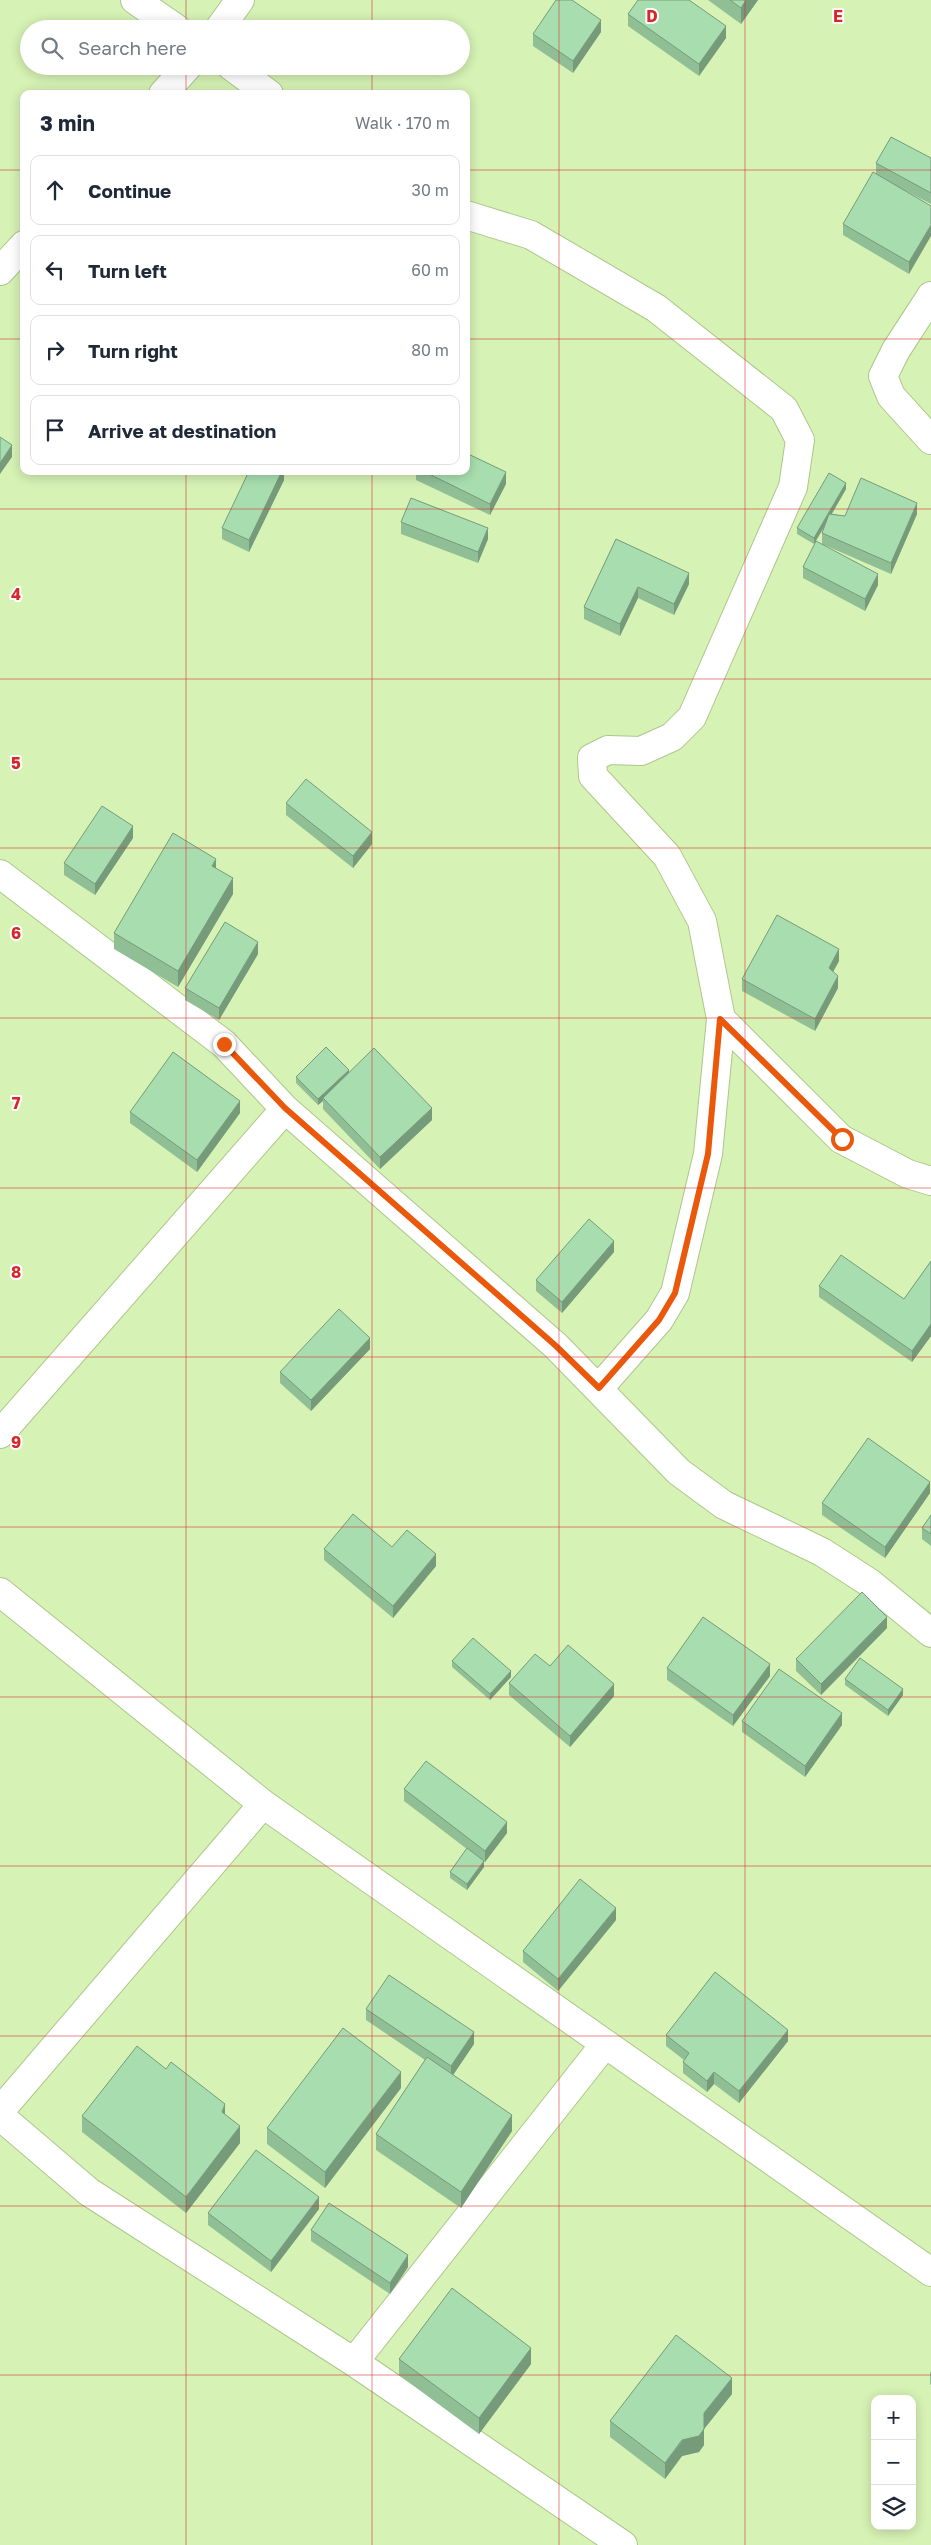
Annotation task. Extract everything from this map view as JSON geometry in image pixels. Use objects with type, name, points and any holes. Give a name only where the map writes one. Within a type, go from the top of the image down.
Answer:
[{"type":"street","points":[[135,0],[164,20]]},
{"type":"street","points":[[226,20],[240,0]]},
{"type":"street","points":[[167,90],[180,75]]},
{"type":"street","points":[[243,75],[264,90]]},
{"type":"street","points":[[470,216],[531,235],[656,308],[784,408],[800,440],[793,487],[692,717],[672,737],[642,751],[608,750],[592,758],[593,776],[667,856],[702,921],[720,1019],[708,1154],[675,1293],[659,1320],[599,1388]]},
{"type":"street","points":[[0,270],[20,249]]},
{"type":"street","points":[[931,296],[896,350],[883,376],[891,396],[931,440]]},
{"type":"street","points":[[0,874],[224,1044],[285,1108],[556,1346],[679,1472],[724,1505],[822,1552],[870,1583],[931,1633]]},
{"type":"street","points":[[720,1019],[842,1139],[908,1174],[931,1180]]},
{"type":"street","points":[[0,1434],[285,1108]]},
{"type":"street","points":[[0,1592],[263,1804],[931,2272]]},
{"type":"street","points":[[0,2111],[263,1804]]},
{"type":"street","points":[[354,2362],[605,2044]]},
{"type":"street","points":[[0,2116],[89,2192],[354,2362],[623,2545]]},
{"type":"building","points":[[556,0],[572,0],[601,20],[573,61],[533,34]]},
{"type":"building","points":[[638,0],[689,0],[726,26],[699,64],[628,14]]},
{"type":"building","points":[[730,0],[746,0],[741,8]]},
{"type":"building","points":[[891,137],[931,158],[931,193],[876,163]]},
{"type":"building","points":[[873,172],[931,206],[931,225],[909,262],[843,224]]},
{"type":"building","points":[[0,437],[12,445],[0,463]]},
{"type":"building","points":[[470,455],[506,472],[490,504],[431,475],[470,475]]},
{"type":"building","points":[[829,473],[846,483],[814,538],[797,528]]},
{"type":"building","points":[[247,475],[280,475],[249,540],[222,528]]},
{"type":"building","points":[[861,478],[917,503],[891,563],[822,533],[829,514],[845,516]]},
{"type":"building","points":[[411,498],[488,528],[478,552],[401,522]]},
{"type":"building","points":[[616,539],[689,573],[674,604],[638,587],[620,624],[584,607]]},
{"type":"building","points":[[816,541],[878,574],[865,599],[803,567]]},
{"type":"building","points":[[306,779],[372,832],[353,856],[286,803]]},
{"type":"building","points":[[102,806],[133,826],[95,884],[64,863]]},
{"type":"building","points":[[173,833],[216,859],[212,866],[233,878],[178,971],[114,933]]},
{"type":"building","points":[[777,915],[839,949],[829,968],[838,976],[815,1019],[742,979]]},
{"type":"building","points":[[225,922],[258,942],[219,1008],[185,988]]},
{"type":"building","points":[[326,1047],[349,1070],[318,1099],[296,1077]]},
{"type":"building","points":[[374,1048],[432,1108],[380,1157],[323,1098]]},
{"type":"building","points":[[173,1052],[240,1101],[197,1160],[130,1112]]},
{"type":"building","points":[[589,1219],[614,1241],[562,1302],[536,1280]]},
{"type":"building","points":[[841,1255],[904,1299],[931,1261],[931,1324],[912,1351],[819,1286]]},
{"type":"building","points":[[339,1309],[370,1338],[311,1400],[280,1372]]},
{"type":"building","points":[[868,1438],[930,1482],[885,1547],[822,1503]]},
{"type":"building","points":[[353,1514],[392,1547],[407,1530],[436,1554],[393,1606],[324,1549]]},
{"type":"building","points":[[931,1515],[931,1534],[922,1528]]},
{"type":"building","points":[[862,1592],[887,1617],[821,1684],[796,1659]]},
{"type":"building","points":[[703,1617],[770,1664],[733,1715],[667,1668]]},
{"type":"building","points":[[473,1638],[511,1671],[490,1694],[452,1661]]},
{"type":"building","points":[[568,1645],[614,1684],[570,1736],[509,1683],[535,1654],[550,1666]]},
{"type":"building","points":[[860,1658],[903,1689],[888,1710],[845,1679]]},
{"type":"building","points":[[779,1669],[842,1713],[805,1766],[742,1721]]},
{"type":"building","points":[[426,1761],[507,1822],[485,1851],[404,1789]]},
{"type":"building","points":[[467,1848],[484,1861],[467,1884],[450,1872]]},
{"type":"building","points":[[580,1879],[616,1908],[558,1979],[523,1951]]},
{"type":"building","points":[[715,1972],[788,2030],[739,2091],[714,2072],[707,2081],[683,2062],[689,2053],[666,2035]]},
{"type":"building","points":[[389,1975],[474,2032],[451,2066],[366,2009]]},
{"type":"building","points":[[343,2028],[401,2072],[325,2172],[267,2128]]},
{"type":"building","points":[[137,2046],[166,2069],[171,2062],[225,2104],[222,2112],[240,2126],[186,2197],[82,2116]]},
{"type":"building","points":[[427,2057],[512,2115],[461,2192],[376,2134]]},
{"type":"building","points":[[256,2150],[319,2197],[271,2261],[208,2213]]},
{"type":"building","points":[[329,2203],[408,2255],[390,2283],[311,2230]]},
{"type":"building","points":[[452,2288],[531,2348],[479,2418],[399,2359]]},
{"type":"building","points":[[676,2335],[732,2378],[704,2413],[704,2429],[699,2436],[682,2440],[665,2463],[610,2421]]},
{"type":"route","points":[[224,1044],[285,1108],[556,1346],[599,1388],[659,1320],[675,1293],[708,1154],[720,1019],[842,1139]]}]
